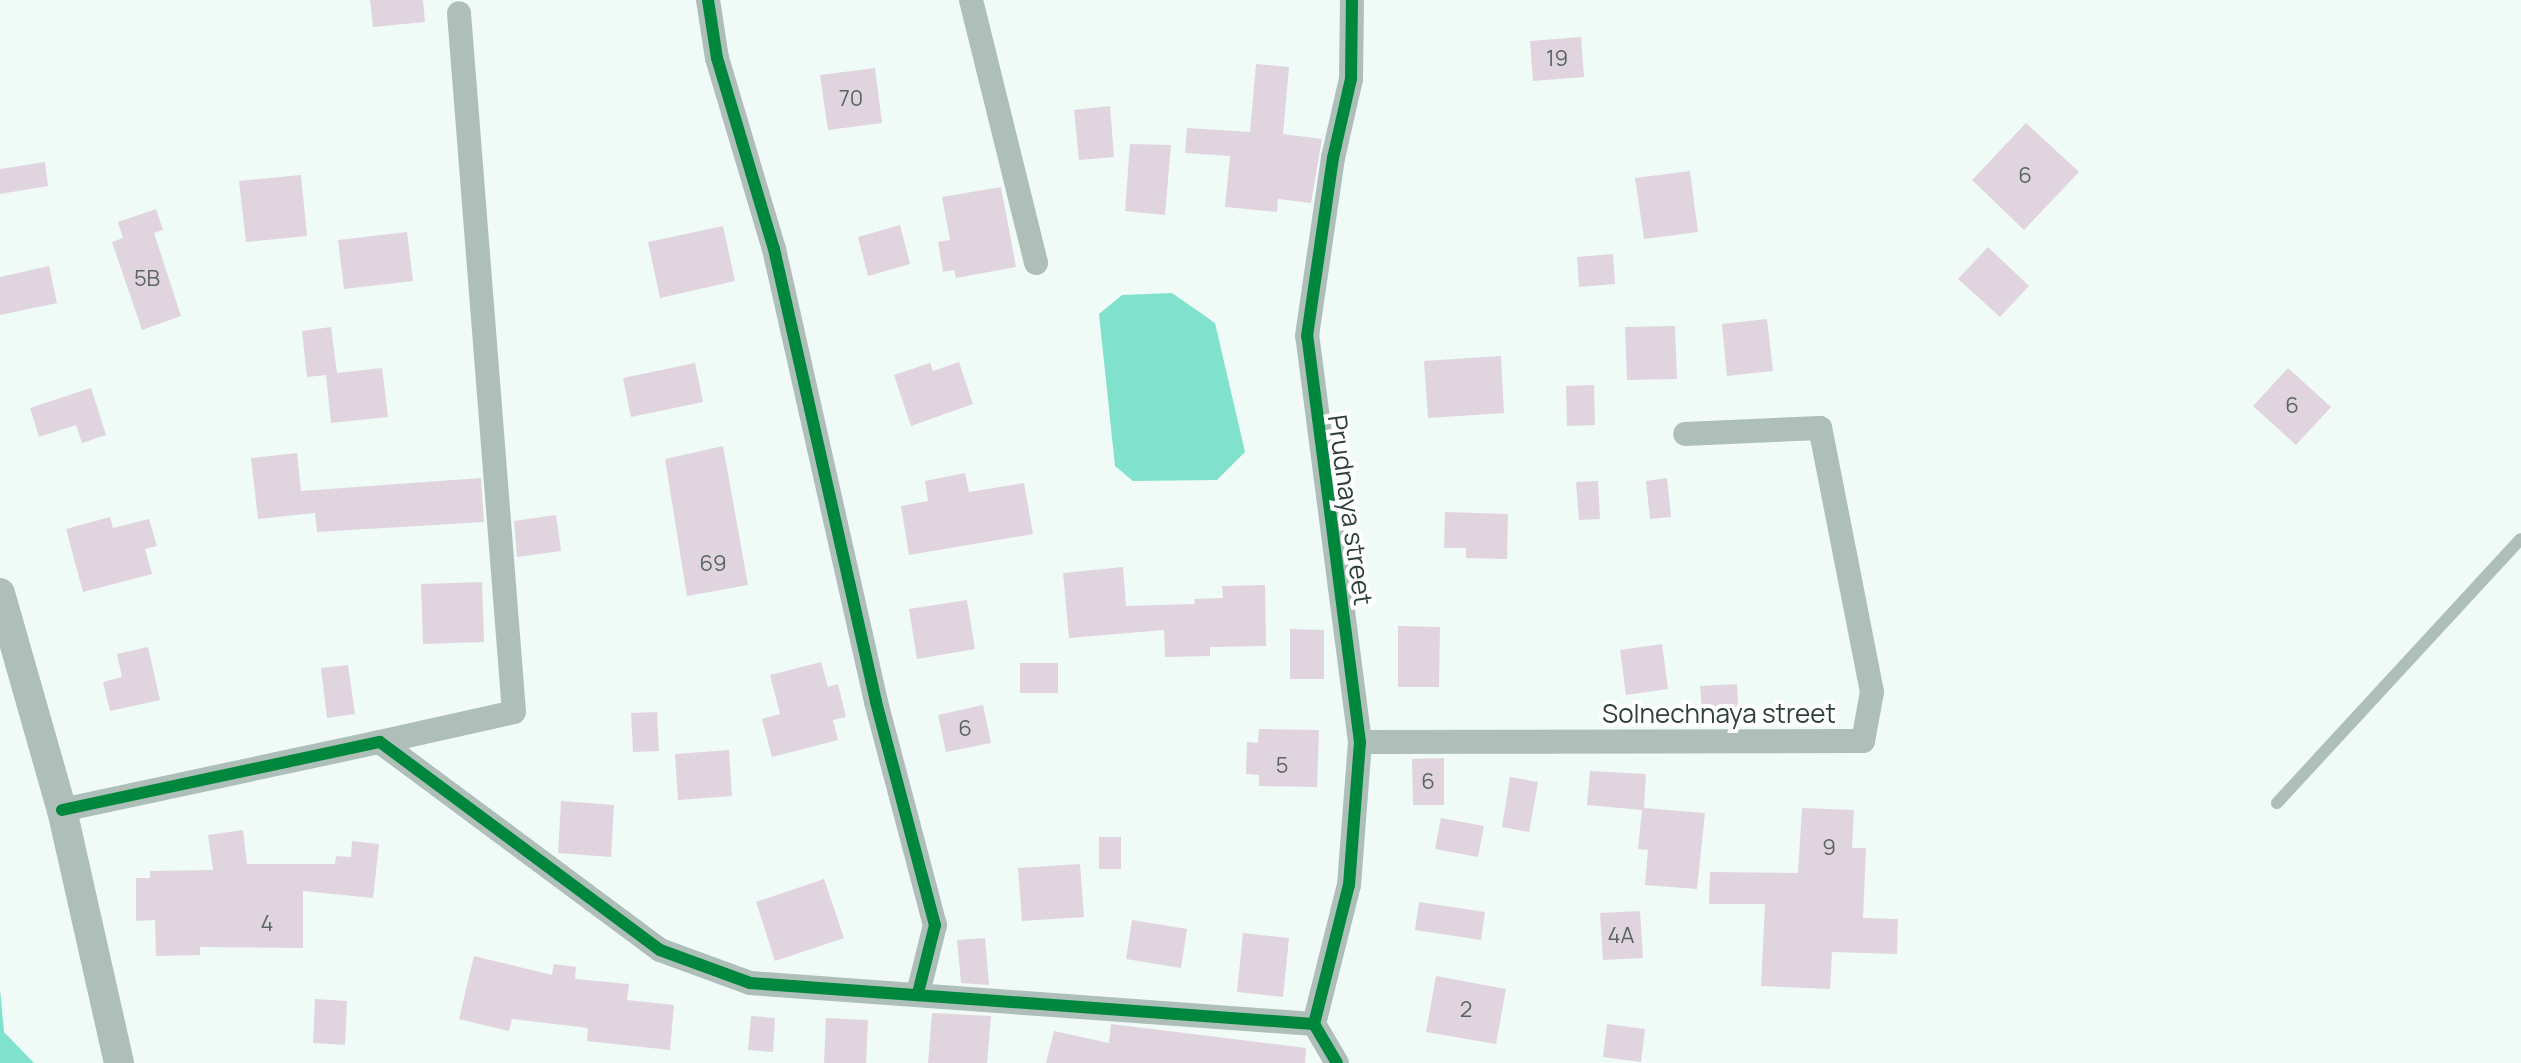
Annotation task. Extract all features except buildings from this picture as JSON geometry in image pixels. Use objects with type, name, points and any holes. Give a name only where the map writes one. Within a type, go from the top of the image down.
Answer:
[{"type":"street","points":[[708,0],[717,58],[774,249],[876,702],[935,925],[918,993]]},
{"type":"street","points":[[971,0],[1036,263]]},
{"type":"street","name":"Prudnaya street","points":[[1314,1024],[1349,885],[1360,742],[1307,336],[1328,187],[1351,79],[1352,0]]},
{"type":"street","points":[[62,810],[514,712],[459,13]]},
{"type":"street","name":"Solnechnaya street","points":[[1360,742],[1863,741],[1872,692],[1820,428],[1685,434]]},
{"type":"street","points":[[0,593],[62,810],[119,1063]]},
{"type":"street","points":[[380,742],[660,950],[750,983],[1314,1024],[1337,1063]]},
{"type":"lane","points":[[2277,803],[2521,539]]},
{"type":"shaded area","points":[[1172,293],[1215,323],[1245,452],[1217,480],[1133,481],[1115,466],[1099,314],[1122,295]]},
{"type":"shaded area","points":[[0,989],[4,1032],[34,1063],[0,1063]]},
{"type":"cycle path","points":[[708,0],[717,58],[774,249],[876,702],[935,925],[918,993]]},
{"type":"cycle path","points":[[1314,1024],[1349,885],[1360,742],[1307,336],[1333,158],[1351,79],[1352,0]]},
{"type":"cycle path","points":[[62,810],[380,742],[660,950],[750,983],[1314,1024],[1337,1063]]}]
